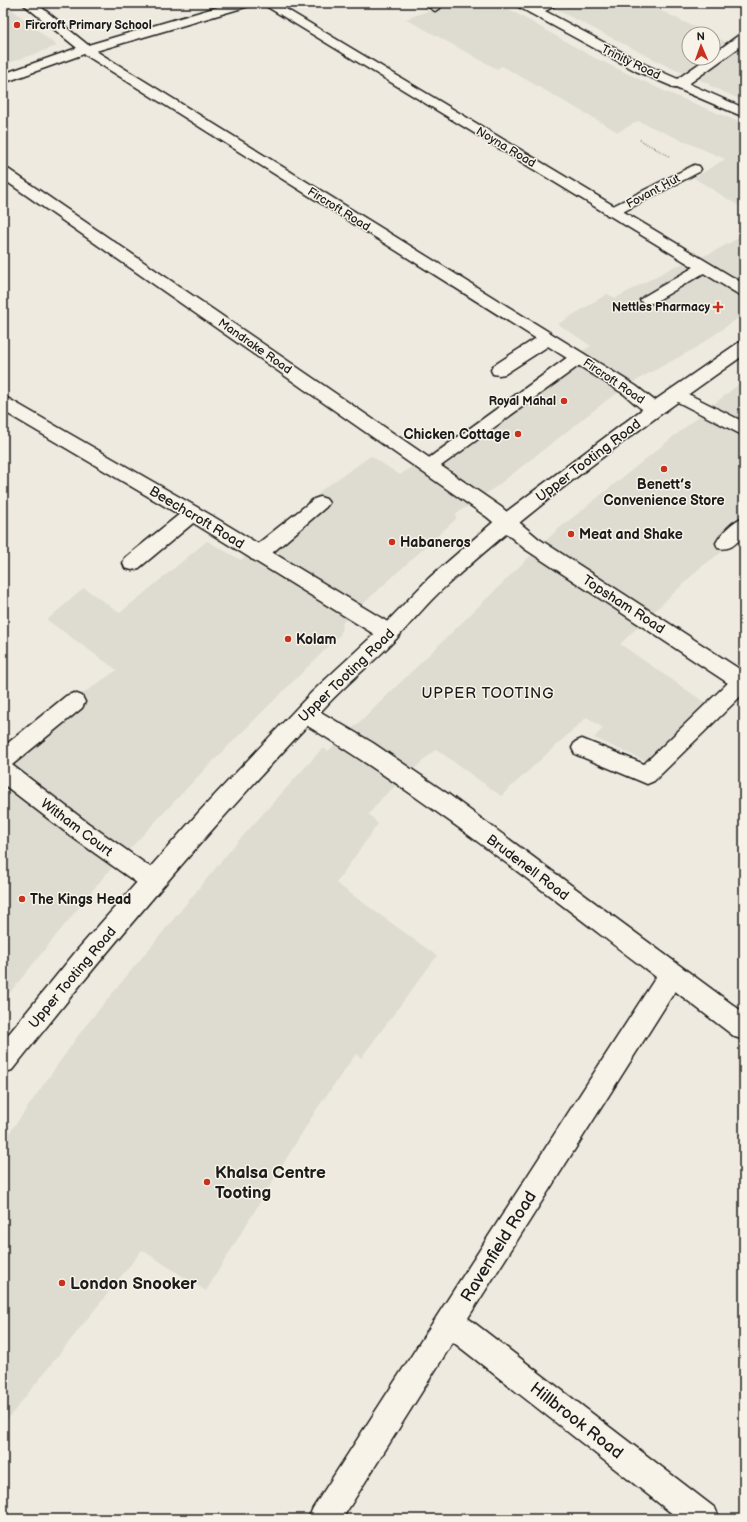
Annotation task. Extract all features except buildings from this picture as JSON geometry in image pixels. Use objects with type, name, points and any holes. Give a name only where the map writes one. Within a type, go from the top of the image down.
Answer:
[{"type":"main road","name":"Fircroft Road","points":[[28,3],[86,49],[630,390],[654,409]]},
{"type":"main road","points":[[3,78],[86,49],[245,3]]},
{"type":"main road","name":"Noyna Road","points":[[267,3],[744,291]]},
{"type":"main road","name":"Trinity Road","points":[[521,3],[612,53],[678,85],[744,113]]},
{"type":"main road","points":[[534,10],[551,3]]},
{"type":"main road","points":[[678,85],[744,38]]},
{"type":"main road","name":"Mandrake Road","points":[[3,172],[428,466],[485,506],[505,524]]},
{"type":"main road","name":"Upper Tooting Road","points":[[4,1057],[87,957],[206,820],[320,698],[390,633],[436,583],[505,524],[654,409],[744,348]]},
{"type":"main road","points":[[676,394],[744,430]]},
{"type":"main road","name":"Beechcroft Road","points":[[3,403],[390,633]]},
{"type":"main road","name":"Topsham Road","points":[[505,524],[532,544],[743,682]]},
{"type":"main road","points":[[3,760],[74,702]]},
{"type":"main road","name":"Brudenell Road","points":[[306,714],[365,749],[440,801],[744,1028]]},
{"type":"main road","name":"Witham Court","points":[[3,771],[80,830],[152,882]]},
{"type":"main road","name":"Ravenfield Road","points":[[324,1519],[660,990],[673,975]]},
{"type":"main road","name":"Hillbrook Road","points":[[450,1322],[704,1519]]},
{"type":"lane","name":"Fovant Hut","points":[[612,212],[694,169]]},
{"type":"lane","points":[[648,300],[704,267]]},
{"type":"lane","points":[[499,370],[547,339]]},
{"type":"lane","points":[[428,466],[578,358]]},
{"type":"lane","points":[[258,554],[320,503]]},
{"type":"lane","points":[[132,563],[192,514]]},
{"type":"lane","points":[[725,543],[744,524]]},
{"type":"lane","points":[[582,748],[647,775],[743,682]]},
{"type":"path","points":[[640,140],[694,169]]},
{"type":"shaded area","name":"Fircroft Primary School","points":[[4,3],[57,46],[3,65]]},
{"type":"shaded area","points":[[424,3],[498,3],[591,56],[664,91],[744,124],[744,209],[694,178],[725,159],[638,121],[618,132],[502,66],[497,69],[406,19],[433,9]]},
{"type":"shaded area","points":[[548,3],[645,3],[692,26],[681,26],[681,66],[721,66],[721,40],[744,50],[744,101],[710,86],[708,83],[671,68],[563,13]]},
{"type":"shaded area","points":[[744,235],[744,314],[694,349],[642,377],[607,400],[497,486],[456,514],[456,519],[343,622],[340,635],[204,770],[106,874],[3,1001],[3,749],[117,670],[47,620],[84,588],[120,613],[207,541],[241,560],[321,492],[320,491],[371,456],[400,475],[553,366],[591,346],[558,324],[607,294],[616,298],[673,267],[711,253]]},
{"type":"shaded area","points":[[744,380],[744,536],[701,567],[620,644],[707,704],[648,762],[594,738],[603,728],[587,717],[501,796],[436,749],[382,798],[369,814],[378,824],[336,883],[437,956],[361,1058],[356,1054],[316,1110],[206,1291],[142,1250],[3,1425],[3,1142],[83,1029],[233,847],[323,748],[328,751],[368,714],[556,531]]},
{"type":"place","name":"Fircroft Primary School","points":[[17,25]]},
{"type":"place","name":"Nettles Pharmacy","points":[[718,307]]},
{"type":"place","name":"Royal Mahal","points":[[564,401]]},
{"type":"place","name":"Chicken Cottage","points":[[518,434]]},
{"type":"place","name":"Benett’s Convenience Store","points":[[664,469]]},
{"type":"place","name":"Meat and Shake","points":[[571,534]]},
{"type":"place","name":"Habaneros","points":[[392,542]]},
{"type":"place","name":"Kolam","points":[[288,639]]},
{"type":"place","name":"The Kings Head","points":[[22,899]]},
{"type":"place","name":"Khalsa Centre Tooting","points":[[207,1182]]},
{"type":"place","name":"London Snooker","points":[[62,1283]]},
{"type":"district","name":"UPPER TOOTING","points":[[488,693]]}]
